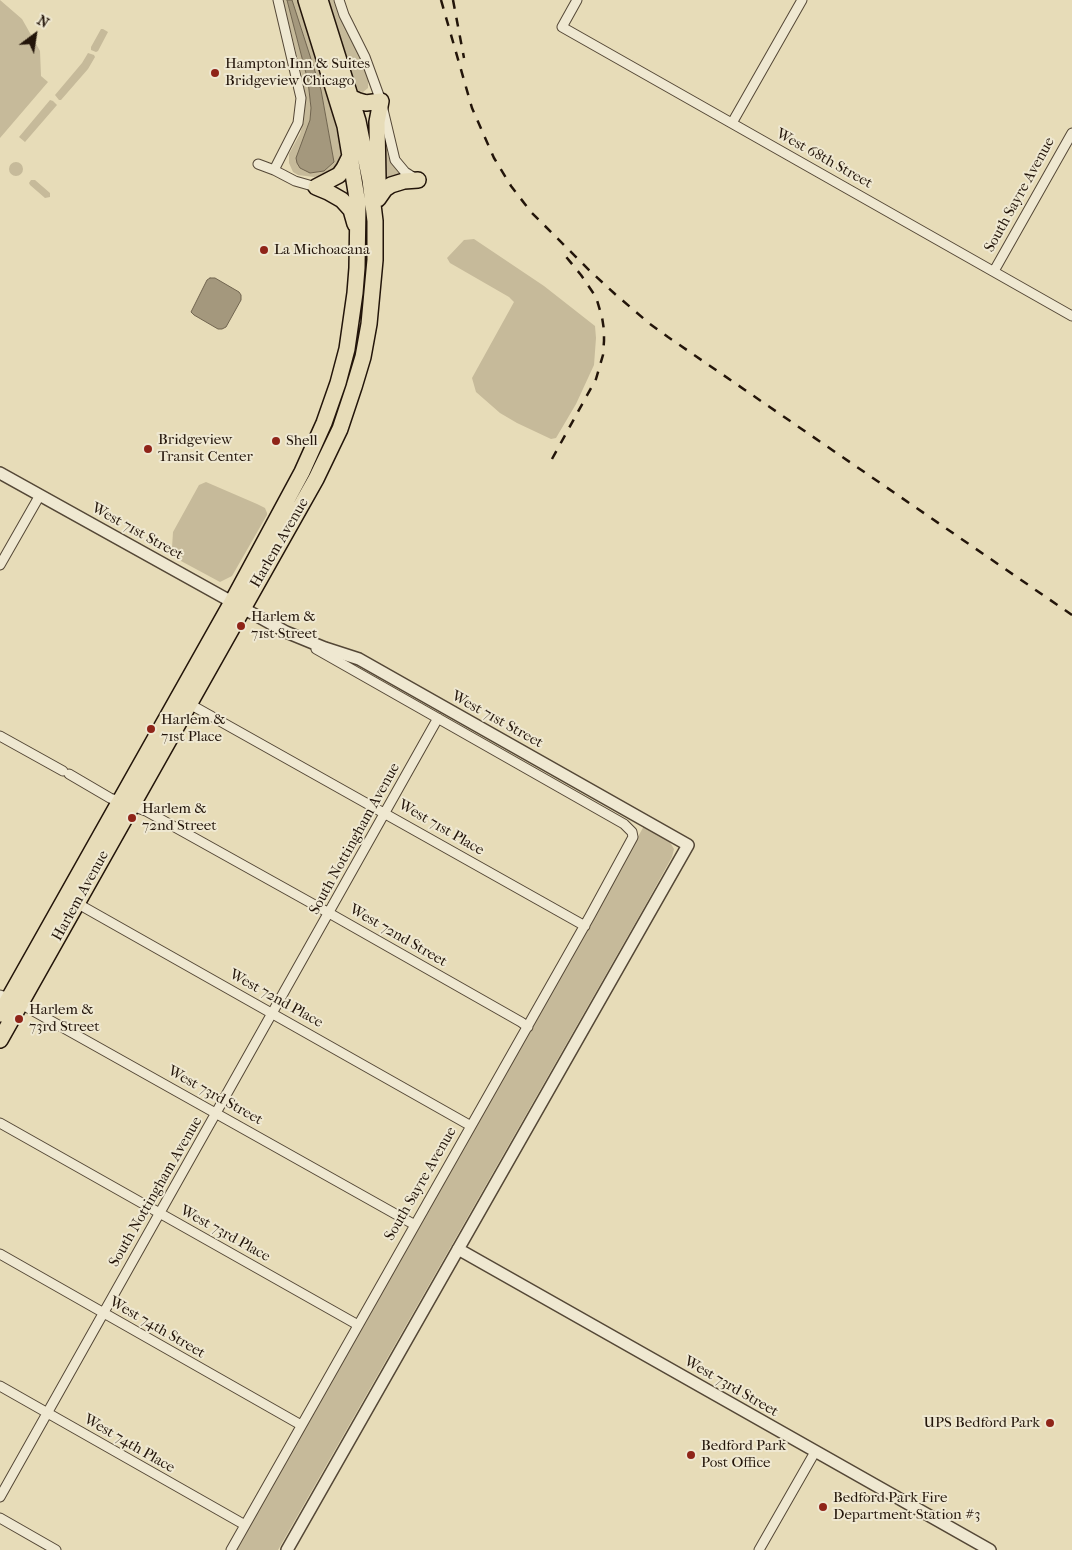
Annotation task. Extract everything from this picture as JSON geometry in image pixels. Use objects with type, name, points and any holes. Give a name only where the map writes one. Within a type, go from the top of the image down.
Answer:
[{"type":"main road","name":"Harlem Avenue","points":[[237,605],[302,472],[331,404],[347,349],[358,268],[358,204],[351,154],[340,108],[306,0]]},
{"type":"main road","name":"Harlem Avenue","points":[[0,1014],[71,900],[237,605],[316,480],[336,438],[347,409],[363,357],[369,324],[375,260],[375,221],[370,180],[358,121],[320,0]]},
{"type":"main road","points":[[350,96],[359,102],[382,101],[376,122],[378,199],[375,221]]},
{"type":"main road","points":[[316,187],[339,175],[351,154]]},
{"type":"main road","points":[[378,199],[385,189],[392,185],[404,181],[418,180]]},
{"type":"main road","points":[[316,187],[336,196],[346,204],[351,210],[358,235]]},
{"type":"main road","name":"Harlem Avenue","points":[[0,1040],[10,999]]},
{"type":"street","points":[[274,170],[298,123],[301,98],[278,0]]},
{"type":"street","points":[[338,0],[365,57],[382,101],[395,160],[405,172],[418,180]]},
{"type":"street","name":"West 68th Street","points":[[577,0],[562,27],[1072,316]]},
{"type":"street","points":[[732,124],[802,0]]},
{"type":"street","name":"South Sayre Avenue","points":[[994,271],[1072,133]]},
{"type":"street","points":[[258,164],[295,181],[316,187]]},
{"type":"street","name":"West 71st Street","points":[[0,473],[438,718],[624,824],[632,832]]},
{"type":"street","points":[[0,565],[40,495]]},
{"type":"street","name":"West 71st Street","points":[[286,632],[359,659],[688,845],[458,1249]]},
{"type":"street","name":"West 71st Place","points":[[183,701],[585,926]]},
{"type":"street","name":"South Nottingham Avenue","points":[[0,1497],[438,718]]},
{"type":"street","name":"West 72nd Street","points":[[0,736],[110,798],[146,811],[528,1027]]},
{"type":"street","name":"South Sayre Avenue","points":[[231,1550],[632,842],[632,832]]},
{"type":"street","name":"West 72nd Place","points":[[71,900],[471,1126]]},
{"type":"street","name":"West 73rd Street","points":[[10,999],[415,1225]]},
{"type":"street","name":"West 73rd Place","points":[[0,1123],[358,1325]]},
{"type":"street","points":[[287,1550],[458,1249]]},
{"type":"street","name":"West 73rd Street","points":[[458,1249],[990,1550]]},
{"type":"street","name":"West 74th Street","points":[[0,1254],[301,1425]]},
{"type":"street","name":"West 74th Place","points":[[0,1386],[245,1525]]},
{"type":"street","points":[[759,1550],[815,1452]]},
{"type":"street","points":[[0,1518],[56,1550]]},
{"type":"shaded area","points":[[0,0],[22,19],[40,51],[41,76],[48,82],[0,138]]},
{"type":"shaded area","points":[[283,0],[287,0],[308,81],[311,109],[307,132],[310,173],[324,171],[334,162],[321,90],[292,0],[301,0],[340,144],[340,161],[333,171],[322,176],[298,175],[293,172],[289,163],[289,154],[300,134],[304,120],[305,104],[302,76]]},
{"type":"shaded area","points":[[287,0],[292,0],[321,90],[334,162],[324,171],[310,173],[300,168],[297,163],[296,158],[310,120],[311,108],[308,81]]},
{"type":"shaded area","points":[[328,0],[333,0],[368,77],[368,88],[363,92],[358,90]]},
{"type":"shaded area","points":[[101,29],[108,32],[96,52],[91,50],[91,47]]},
{"type":"shaded area","points":[[88,53],[95,57],[88,69],[59,100],[55,95]]},
{"type":"shaded area","points":[[50,100],[57,105],[25,142],[19,137]]},
{"type":"shaded area","points":[[384,135],[388,155],[399,173],[398,176],[386,182],[383,180]]},
{"type":"shaded area","points":[[16,162],[21,164],[23,169],[21,174],[16,176],[11,174],[9,169],[11,164]]},
{"type":"shaded area","points":[[31,180],[35,180],[50,193],[50,197],[45,198],[30,185]]},
{"type":"shaded area","points":[[474,239],[544,286],[595,326],[594,365],[576,404],[556,438],[551,439],[517,423],[500,413],[476,392],[472,378],[514,302],[509,297],[450,263],[447,258],[464,240]]},
{"type":"shaded area","points":[[215,278],[241,295],[241,300],[226,327],[222,329],[218,329],[191,312],[207,280]]},
{"type":"shaded area","points":[[206,482],[265,508],[267,513],[232,576],[220,582],[181,561],[174,554],[172,548],[173,532],[199,485]]},
{"type":"shaded area","points":[[644,826],[668,839],[674,849],[672,857],[646,904],[278,1550],[233,1550]]},
{"type":"railway","points":[[441,0],[472,108],[494,158],[511,186],[531,212],[590,271],[650,324],[668,337],[1072,615]]},
{"type":"railway","points":[[453,0],[464,58]]},
{"type":"railway","points":[[552,459],[596,379],[603,355],[604,341],[602,317],[596,297],[563,253]]},
{"type":"place","name":"Hampton Inn & Suites Bridgeview Chicago","points":[[215,73]]},
{"type":"place","name":"La Michoacana","points":[[264,250]]},
{"type":"place","name":"Shell","points":[[276,441]]},
{"type":"place","name":"Bridgeview Transit Center","points":[[148,449]]},
{"type":"place","name":"Harlem & 71st Street","points":[[241,626]]},
{"type":"place","name":"Harlem & 71st Place","points":[[151,729]]},
{"type":"place","name":"Harlem & 72nd Street","points":[[132,818]]},
{"type":"place","name":"Harlem & 73rd Street","points":[[19,1019]]},
{"type":"place","name":"UPS Bedford Park","points":[[1050,1423]]},
{"type":"place","name":"Bedford Park Post Office","points":[[691,1455]]},
{"type":"place","name":"Bedford Park Fire Department Station #3","points":[[823,1507]]}]
